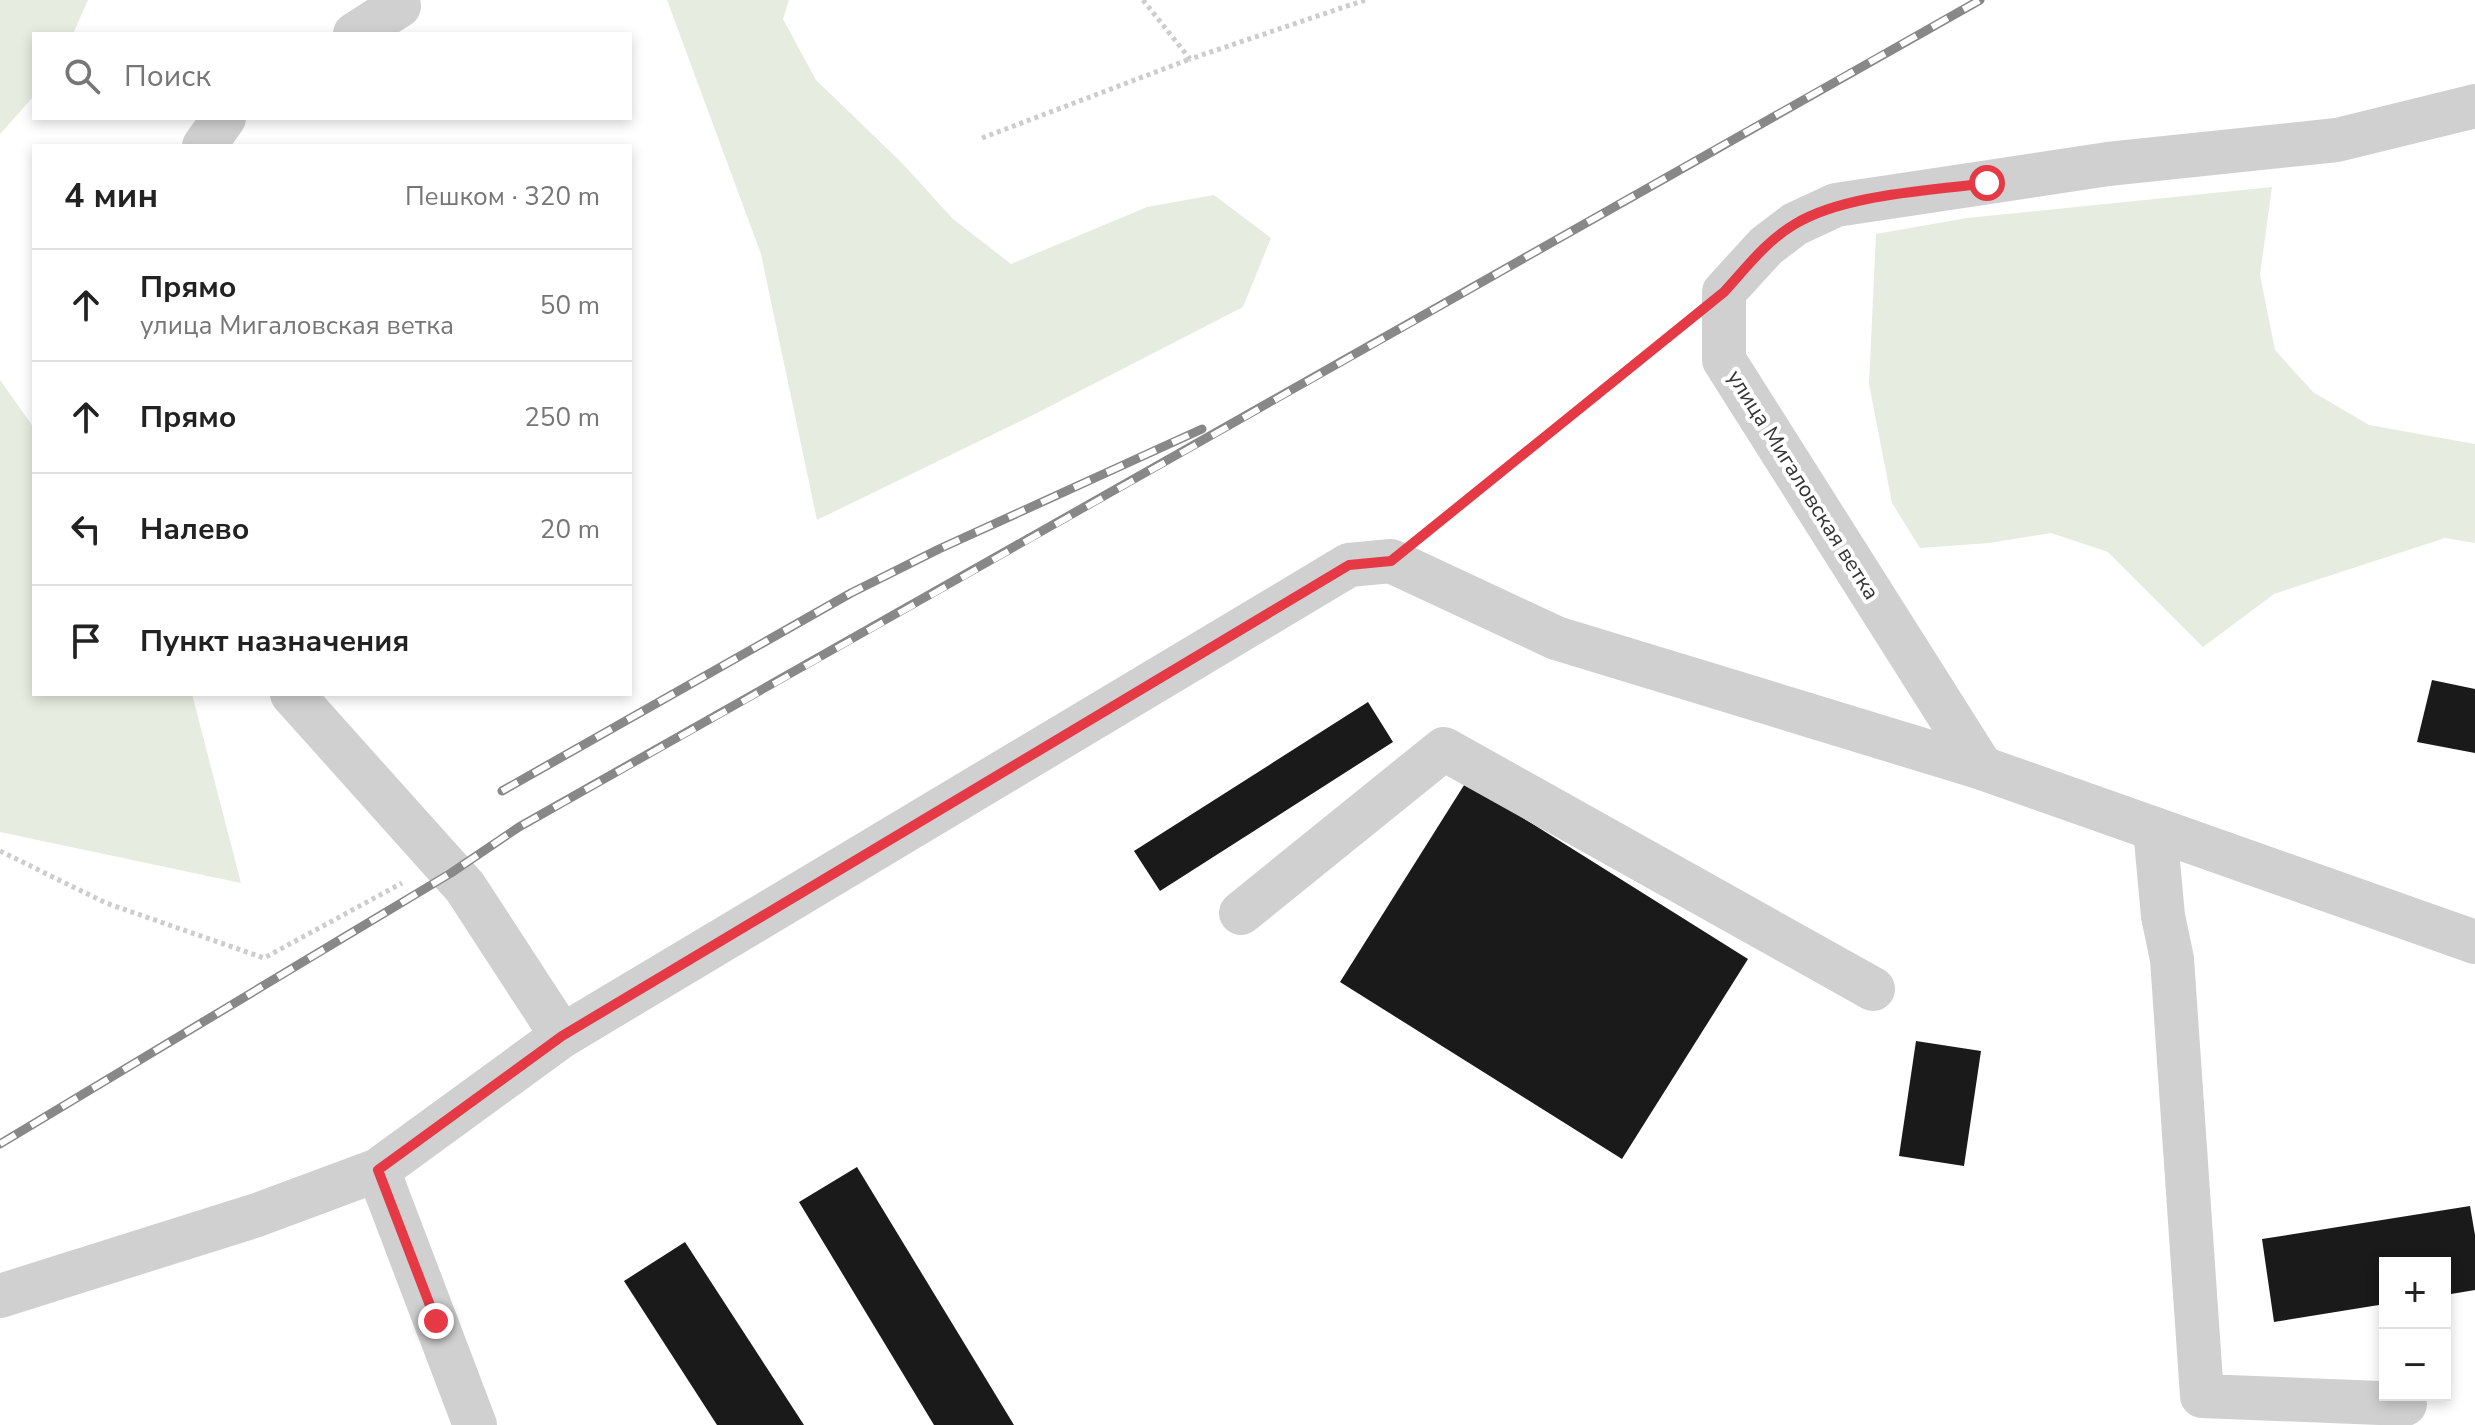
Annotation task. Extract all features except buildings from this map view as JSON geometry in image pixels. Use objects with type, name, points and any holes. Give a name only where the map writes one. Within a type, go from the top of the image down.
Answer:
[{"type":"street","points":[[358,32],[399,6]]},
{"type":"street","points":[[1724,292],[1766,246],[1795,224],[1836,205],[2108,164],[2337,140],[2475,106]]},
{"type":"street","points":[[205,144],[223,120]]},
{"type":"street","name":"улица Мигаловская ветка","points":[[1724,292],[1724,360],[1982,768]]},
{"type":"street","points":[[0,1296],[257,1215],[378,1170],[562,1036],[1349,565],[1391,561],[1556,638],[1982,768],[2475,942]]},
{"type":"street","points":[[294,696],[465,887],[562,1036]]},
{"type":"street","points":[[1241,913],[1444,749],[1873,989]]},
{"type":"street","points":[[2155,829],[2163,916],[2172,959],[2202,1396],[2405,1404]]},
{"type":"street","points":[[378,1170],[475,1425]]},
{"type":"path","points":[[1143,0],[1190,59]]},
{"type":"path","points":[[982,138],[1190,59],[1365,0]]},
{"type":"path","points":[[1391,561],[1724,292]]},
{"type":"path","points":[[0,851],[106,903],[264,958],[441,862]]},
{"type":"shaded area","points":[[0,0],[88,0],[74,32],[32,32],[32,98],[0,134]]},
{"type":"shaded area","points":[[667,0],[789,0],[783,19],[816,80],[902,163],[953,219],[1011,264],[1147,207],[1214,195],[1271,238],[1243,307],[1033,415],[817,520],[761,254]]},
{"type":"shaded area","points":[[2272,187],[2260,275],[2275,350],[2313,392],[2369,425],[2475,444],[2475,543],[2445,538],[2274,594],[2203,647],[2108,552],[2051,533],[1989,543],[1920,548],[1892,503],[1869,384],[1876,234],[1967,218]]},
{"type":"shaded area","points":[[0,380],[32,425],[32,696],[193,696],[241,883],[0,832]]},
{"type":"railway","points":[[0,1144],[451,873],[519,827],[1980,0]]},
{"type":"railway","points":[[502,791],[851,593],[939,549],[1202,429]]},
{"type":"route","points":[[436,1321],[378,1170],[562,1036],[1349,565],[1391,561],[1724,292],[1766,246],[1795,224],[1836,205],[1987,183]]}]
